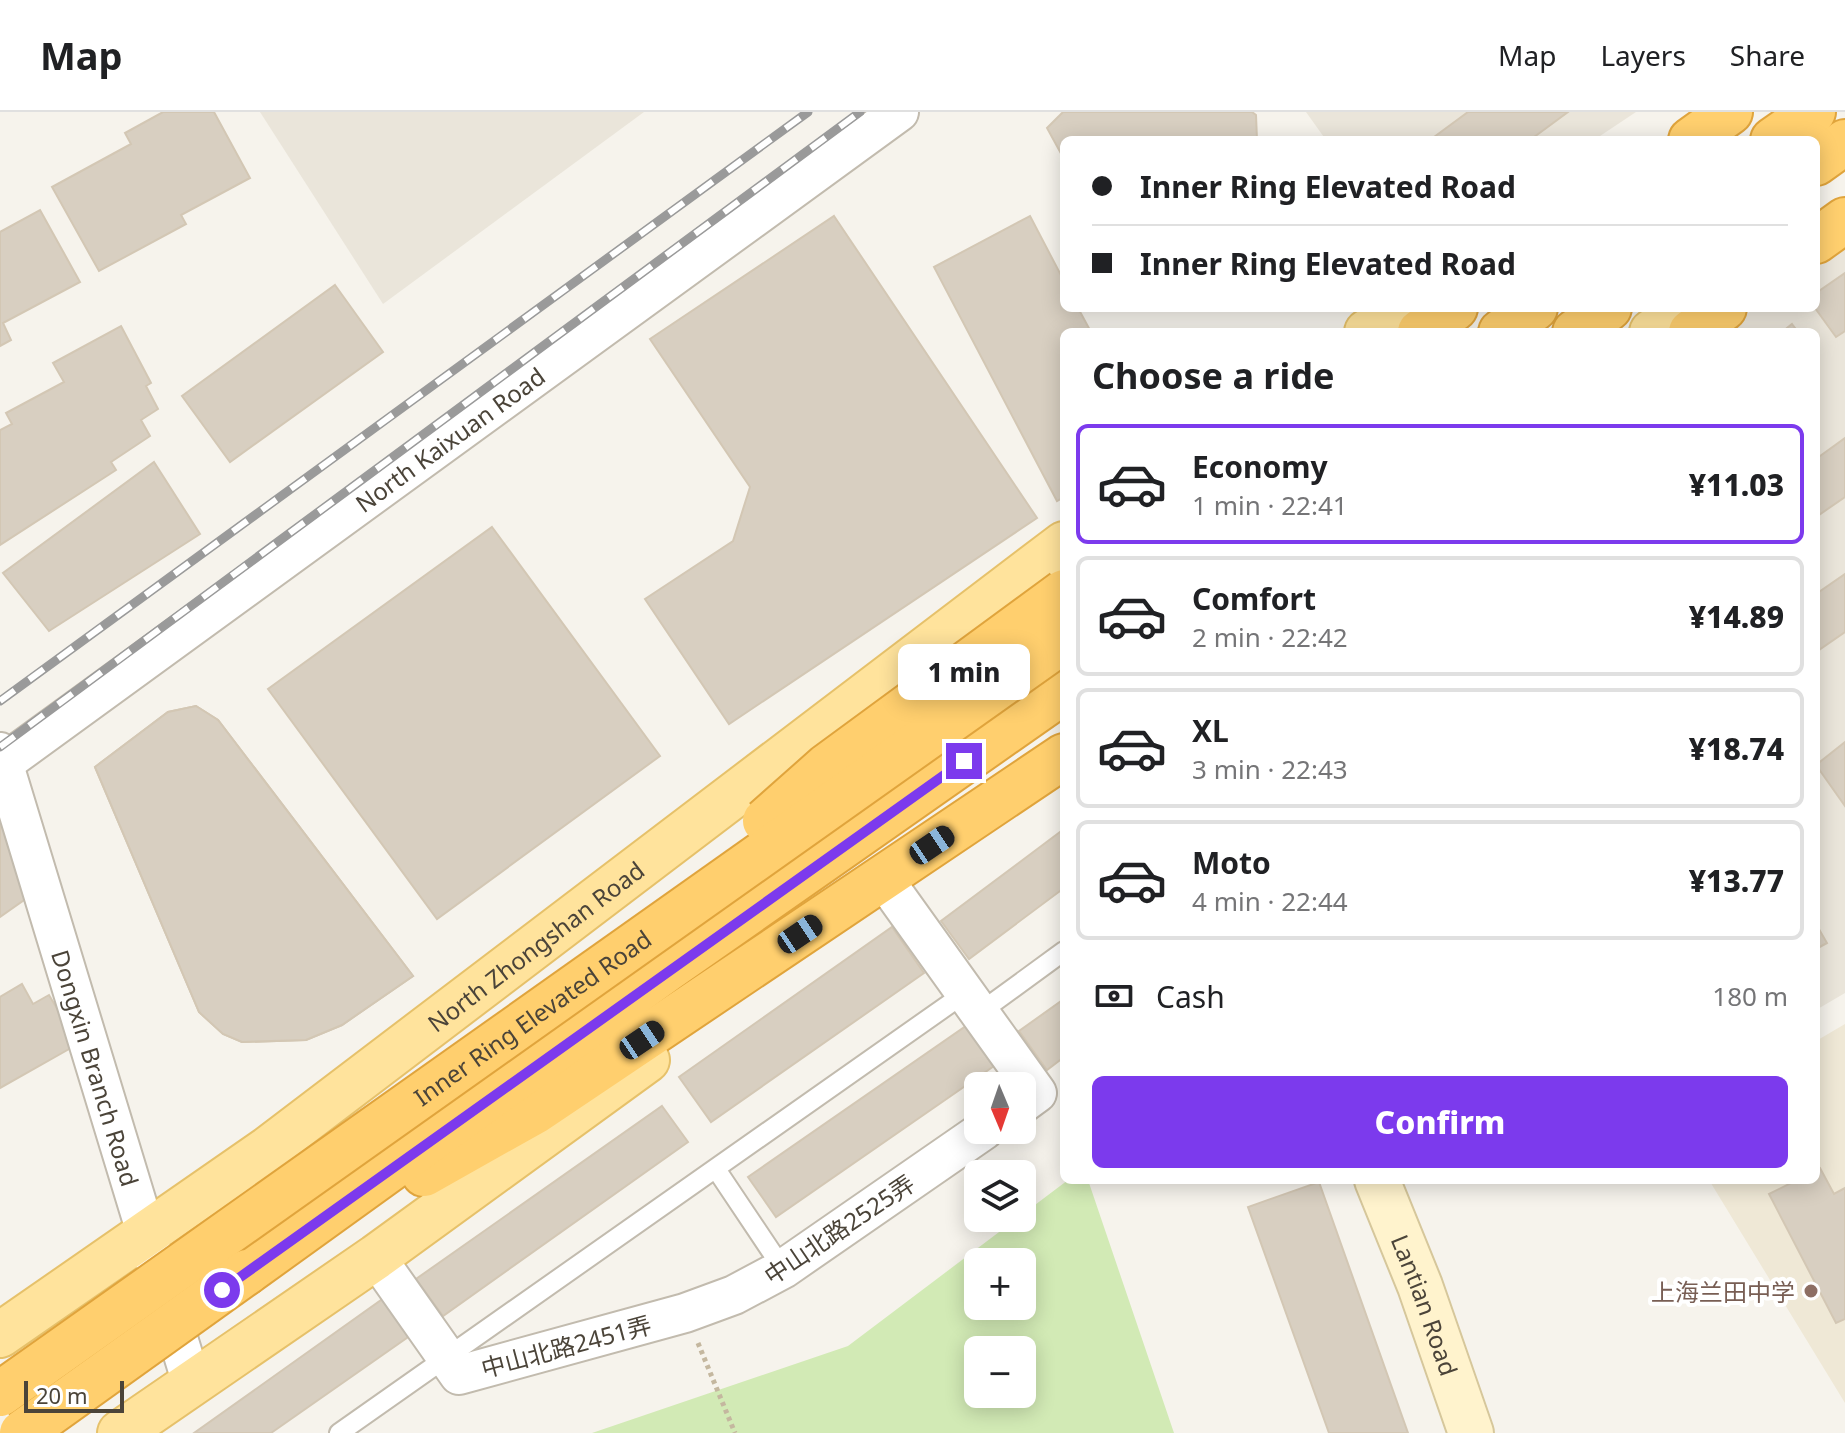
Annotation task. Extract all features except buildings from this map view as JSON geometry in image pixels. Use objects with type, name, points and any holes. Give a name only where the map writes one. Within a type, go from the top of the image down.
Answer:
[{"type":"highway","points":[[1697,136],[1730,112]]},
{"type":"highway","points":[[1779,136],[1813,112]]},
{"type":"highway","points":[[1820,160],[1845,142]]},
{"type":"highway","points":[[1820,238],[1845,220]]},
{"type":"highway","points":[[1426,328],[1449,312]]},
{"type":"highway","points":[[1507,328],[1529,312]]},
{"type":"highway","points":[[1581,328],[1603,312]]},
{"type":"highway","points":[[1696,328],[1718,312]]},
{"type":"highway","points":[[598,969],[827,766],[1060,595]]},
{"type":"highway","name":"Inner Ring Elevated Road","points":[[0,1394],[1060,643]]},
{"type":"highway","name":"Inner Ring Elevated Road","points":[[22,1433],[666,970],[1060,694]]},
{"type":"highway","points":[[247,1272],[536,1111],[1060,760]]},
{"type":"main road","points":[[1683,136],[1722,112]]},
{"type":"main road","points":[[1820,217],[1845,200]]},
{"type":"main road","points":[[1374,328],[1400,312]]},
{"type":"main road","points":[[1658,328],[1681,312]]},
{"type":"main road","name":"North Zhongshan Road","points":[[0,1335],[268,1149],[1060,547]]},
{"type":"main road","points":[[120,1433],[376,1257],[1060,760]]},
{"type":"street","name":"North Kaixuan Road","points":[[1,761],[899,112]]},
{"type":"street","points":[[1011,585],[1060,655]]},
{"type":"street","name":"Dongxin Branch Road","points":[[1,761],[192,1384]]},
{"type":"street","points":[[888,885],[1022,1072]]},
{"type":"street","name":"中山北路2525弄","points":[[685,1313],[734,1295],[783,1269],[964,1144]]},
{"type":"street","name":"Lantian Road","points":[[1379,1184],[1420,1286],[1471,1433]]},
{"type":"street","name":"中山北路2451弄","points":[[376,1257],[459,1375],[685,1313]]},
{"type":"lane","points":[[339,1433],[716,1169],[972,1003],[1060,953]]},
{"type":"lane","points":[[716,1169],[783,1269]]},
{"type":"path","points":[[685,1313],[735,1433]]},
{"type":"shaded area","points":[[260,112],[644,112],[383,304]]},
{"type":"shaded area","points":[[1306,112],[1636,112],[1600,136],[1323,136]]},
{"type":"shaded area","points":[[1845,243],[1845,993],[1820,1008],[1820,328],[1728,328],[1750,312],[1820,312],[1820,261]]},
{"type":"shaded area","name":"上海兰田中学","points":[[1845,1024],[1845,1403],[1711,1184],[1820,1184],[1820,1039]]},
{"type":"green space","points":[[1063,1184],[1089,1184],[1174,1433],[592,1433],[848,1346],[964,1258],[964,1320],[1036,1320],[1036,1248],[978,1248],[999,1232],[1036,1232],[1036,1204]]},
{"type":"railway","points":[[0,701],[808,112]]},
{"type":"railway","points":[[0,747],[860,112]]},
{"type":"place","name":"上海兰田中学","points":[[1811,1291]]},
{"type":"route","points":[[222,1290],[666,970],[964,761]]}]
